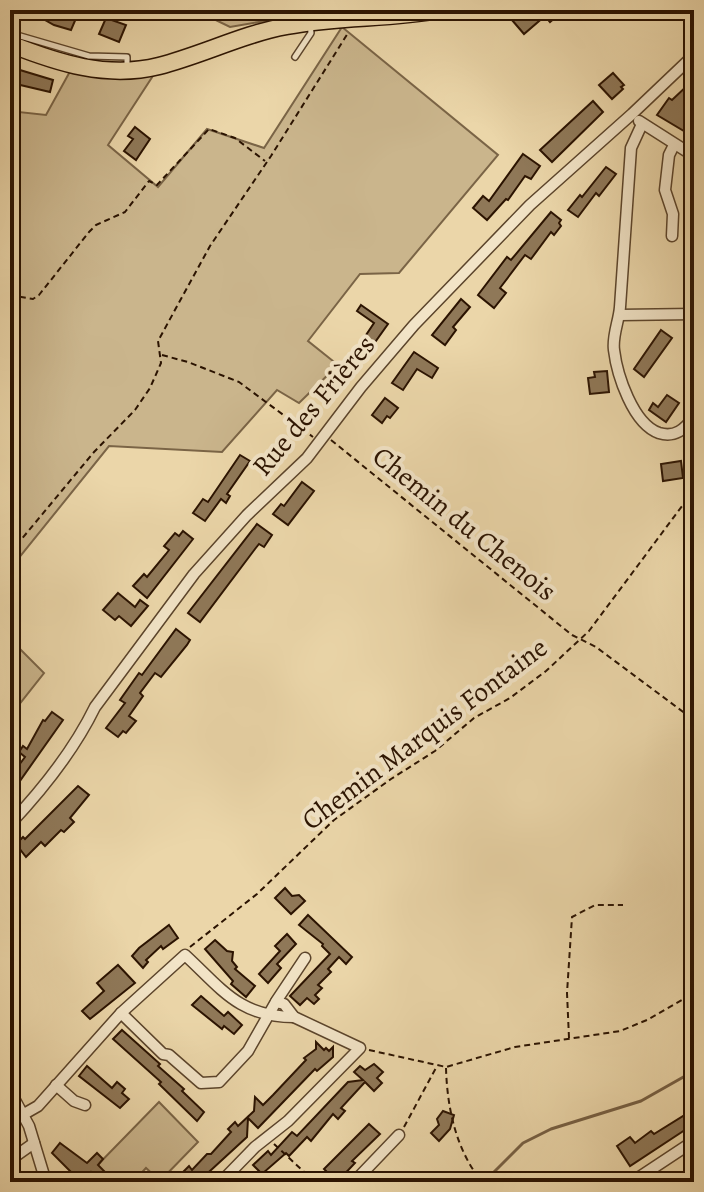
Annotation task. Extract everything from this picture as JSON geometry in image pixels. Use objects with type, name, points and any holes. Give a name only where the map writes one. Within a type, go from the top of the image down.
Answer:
[{"type":"main road","points":[[10,44],[70,58],[91,69],[127,71],[160,65],[269,29],[348,17],[440,10]]},
{"type":"street","name":"Rue des Frières","points":[[10,824],[39,793],[87,724],[95,707],[194,574],[247,515],[323,439],[388,353],[530,205],[692,60]]},
{"type":"street","points":[[632,114],[642,124],[694,156]]},
{"type":"street","points":[[642,124],[631,148],[620,315],[613,348],[622,380],[640,420],[651,430],[666,435],[685,429],[694,417]]},
{"type":"street","points":[[672,236],[673,214],[665,190],[669,155],[674,145]]},
{"type":"street","points":[[620,315],[694,314]]},
{"type":"street","points":[[24,1114],[38,1106],[121,1013],[185,955],[223,993],[255,1012],[294,1017],[360,1048],[288,1121],[221,1182]]},
{"type":"street","points":[[121,1013],[163,1054],[169,1055],[201,1083],[212,1083],[226,1077],[248,1051],[305,958]]},
{"type":"street","points":[[276,1002],[284,1004],[294,1017]]},
{"type":"street","points":[[56,1085],[74,1101],[85,1105]]},
{"type":"street","points":[[10,1091],[24,1114],[46,1182]]},
{"type":"street","points":[[354,1182],[399,1135]]},
{"type":"street","points":[[632,1182],[694,1141]]},
{"type":"street","points":[[10,1160],[34,1143]]},
{"type":"lane","points":[[295,57],[311,33],[310,22]]},
{"type":"lane","points":[[10,33],[70,58]]},
{"type":"path","points":[[10,553],[94,452],[135,410],[161,363],[158,341],[210,246],[347,35],[348,17]]},
{"type":"path","points":[[10,295],[33,299],[39,295],[96,225],[125,212],[149,181],[157,185],[199,136],[209,129],[235,138],[266,162]]},
{"type":"path","name":"Chemin du Chenois","points":[[160,354],[239,382],[323,439],[580,640],[596,647],[694,720]]},
{"type":"path","name":"Chemin Marquis Fontaine","points":[[185,955],[193,944],[257,894],[334,820],[435,751],[474,718],[525,687],[580,640],[694,490]]},
{"type":"path","points":[[570,1038],[567,993],[572,917],[595,905],[623,905]]},
{"type":"path","points":[[360,1048],[446,1067],[515,1047],[620,1031],[647,1020],[694,993]]},
{"type":"path","points":[[399,1135],[438,1065]]},
{"type":"path","points":[[446,1067],[447,1092],[462,1153],[474,1171],[466,1182]]},
{"type":"path","points":[[268,1137],[315,1182]]},
{"type":"shaded area","points":[[195,10],[344,10],[344,13],[300,15],[230,27]]},
{"type":"shaded area","points":[[342,27],[498,155],[399,273],[360,274],[308,341],[338,365],[299,403],[277,390],[222,452],[109,446],[10,569],[10,111],[46,115],[73,66],[160,65],[108,145],[158,187],[207,129],[264,148]]},
{"type":"shaded area","points":[[10,639],[44,673],[10,716]]},
{"type":"shaded area","points":[[159,1102],[198,1142],[160,1181],[146,1168],[133,1182],[81,1182]]},
{"type":"building","points":[[17,10],[63,10],[77,16],[71,30],[36,15],[34,19]]},
{"type":"building","points":[[524,10],[564,10],[550,22],[545,16],[524,34],[512,20]]},
{"type":"building","points":[[106,18],[126,25],[119,42],[99,34]]},
{"type":"building","points":[[10,67],[53,80],[50,92],[16,84],[13,98],[10,98]]},
{"type":"building","points":[[613,73],[624,85],[612,99],[599,85]]},
{"type":"building","points":[[690,83],[694,86],[694,137],[657,115],[669,98],[672,100]]},
{"type":"building","points":[[593,101],[603,112],[552,162],[540,150]]},
{"type":"building","points":[[135,127],[150,139],[136,160],[124,151],[133,139],[128,136]]},
{"type":"building","points":[[523,154],[540,166],[531,179],[525,176],[508,200],[487,220],[473,208],[483,196],[489,201]]},
{"type":"building","points":[[606,167],[616,174],[599,196],[596,193],[578,217],[568,210],[580,195],[582,197]]},
{"type":"building","points":[[551,212],[561,220],[561,226],[554,235],[551,232],[531,259],[525,255],[500,288],[506,293],[494,308],[478,295],[507,257],[511,260]]},
{"type":"building","points":[[461,299],[470,307],[453,327],[456,330],[445,345],[432,335]]},
{"type":"building","points":[[361,305],[388,324],[373,345],[364,338],[374,323],[357,311]]},
{"type":"building","points":[[661,330],[672,338],[644,377],[634,369]]},
{"type":"building","points":[[414,352],[438,368],[432,378],[417,369],[403,390],[392,383]]},
{"type":"building","points":[[607,371],[609,392],[590,394],[588,378],[595,377],[594,372]]},
{"type":"building","points":[[667,395],[679,403],[666,422],[649,410],[653,403],[658,407]]},
{"type":"building","points":[[385,398],[398,408],[382,423],[372,415]]},
{"type":"building","points":[[240,455],[250,461],[227,494],[230,496],[226,503],[221,499],[205,521],[193,513],[203,499],[208,502]]},
{"type":"building","points":[[681,461],[683,478],[663,481],[661,464]]},
{"type":"building","points":[[302,482],[314,491],[288,525],[273,514],[281,504],[284,506]]},
{"type":"building","points":[[257,524],[272,535],[264,547],[259,544],[200,622],[188,613]]},
{"type":"building","points":[[183,531],[193,539],[147,598],[133,586],[144,574],[147,577],[166,554],[169,550],[164,546],[175,533],[179,536]]},
{"type":"building","points":[[118,593],[135,607],[140,600],[148,606],[131,626],[119,616],[115,620],[103,610]]},
{"type":"building","points":[[176,629],[190,640],[161,677],[155,673],[140,693],[143,696],[129,716],[136,721],[118,737],[106,728],[125,703],[120,700]]},
{"type":"building","points":[[52,712],[63,720],[10,795],[10,777],[25,757],[19,752],[23,746],[27,749],[43,720]]},
{"type":"building","points":[[78,786],[89,795],[70,818],[74,822],[45,846],[41,842],[26,857],[16,844],[23,837],[25,839]]},
{"type":"building","points":[[285,888],[292,896],[299,895],[305,901],[291,914],[275,898]]},
{"type":"building","points":[[308,915],[352,957],[346,964],[339,957],[328,969],[331,972],[318,985],[322,988],[315,995],[319,999],[314,1004],[307,998],[300,1005],[290,996],[330,954],[323,944],[299,925]]},
{"type":"building","points":[[169,925],[178,938],[163,949],[161,946],[146,960],[148,962],[143,968],[132,956]]},
{"type":"building","points":[[287,934],[296,944],[277,964],[281,968],[268,983],[259,974],[280,951],[275,946]]},
{"type":"building","points":[[215,940],[227,951],[233,952],[235,969],[255,986],[246,997],[231,984],[233,981],[205,949]]},
{"type":"building","points":[[118,965],[135,983],[90,1019],[82,1011],[104,991],[97,983]]},
{"type":"building","points":[[201,996],[224,1016],[228,1012],[242,1025],[234,1034],[224,1026],[222,1029],[192,1005]]},
{"type":"building","points":[[122,1030],[160,1064],[158,1066],[204,1112],[197,1121],[159,1084],[161,1082],[113,1039]]},
{"type":"building","points":[[316,1042],[324,1050],[329,1051],[333,1047],[333,1057],[317,1071],[315,1069],[258,1128],[248,1118],[247,1137],[198,1182],[186,1182],[180,1175],[189,1166],[192,1170],[207,1154],[211,1154],[231,1132],[228,1129],[235,1122],[238,1126],[254,1111],[255,1097],[263,1105],[306,1060],[304,1058],[316,1049]]},
{"type":"building","points":[[374,1064],[383,1072],[377,1078],[382,1083],[374,1091],[365,1082],[341,1108],[345,1111],[338,1119],[333,1114],[311,1141],[307,1137],[289,1156],[286,1153],[262,1174],[253,1165],[268,1151],[271,1155],[292,1132],[297,1136],[348,1082],[363,1080],[354,1072],[360,1066],[365,1070]]},
{"type":"building","points":[[87,1066],[112,1088],[117,1082],[125,1089],[122,1093],[129,1099],[120,1108],[79,1076]]},
{"type":"building","points":[[443,1111],[454,1115],[450,1129],[439,1141],[431,1133],[439,1125],[437,1119]]},
{"type":"building","points":[[688,1113],[694,1124],[630,1166],[617,1146],[630,1137],[635,1143],[651,1131],[654,1134]]},
{"type":"building","points":[[369,1124],[380,1134],[352,1161],[355,1163],[337,1182],[324,1169]]},
{"type":"building","points":[[60,1143],[87,1163],[97,1153],[103,1159],[98,1165],[107,1174],[101,1181],[91,1172],[81,1182],[52,1153]]},
{"type":"waterway","points":[[484,1182],[523,1143],[551,1129],[641,1101],[694,1071]]}]
